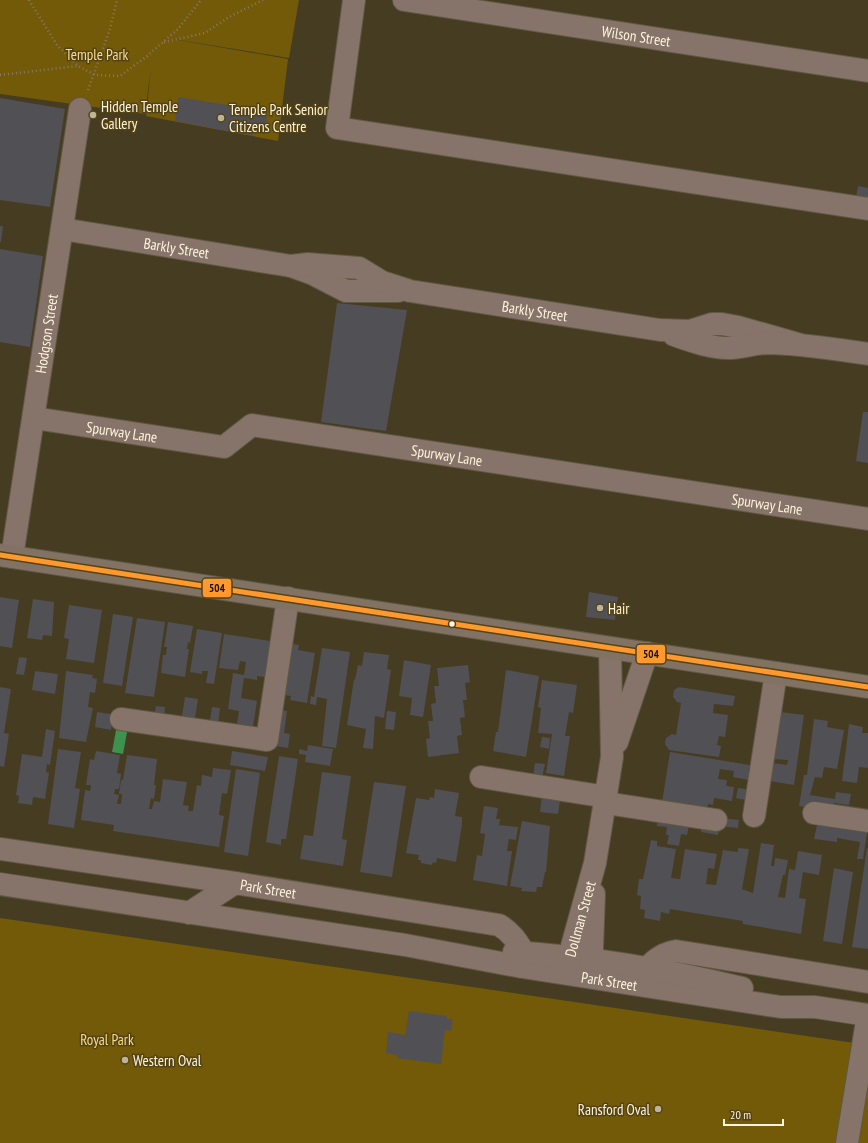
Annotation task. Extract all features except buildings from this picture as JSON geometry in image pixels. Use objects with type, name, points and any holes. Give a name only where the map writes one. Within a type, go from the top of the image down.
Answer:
[{"type":"main road","points":[[6,556],[868,687]]},
{"type":"street","points":[[354,0],[337,128],[868,209]]},
{"type":"street","name":"Wilson Street","points":[[404,0],[504,8],[868,70]]},
{"type":"street","name":"Hodgson Street","points":[[6,556],[34,418],[80,109]]},
{"type":"street","name":"Barkly Street","points":[[62,229],[291,266],[313,274],[346,291],[410,291],[660,330],[690,331],[712,324],[722,324],[798,344],[868,354]]},
{"type":"street","name":"Spurway Lane","points":[[34,418],[224,447],[252,425],[868,519]]},
{"type":"street","points":[[121,718],[267,740],[288,598]]},
{"type":"street","name":"Dollman Street","points":[[567,966],[595,863],[612,757],[610,648]]},
{"type":"street","name":"Dollman Street","points":[[612,757],[647,653]]},
{"type":"street","points":[[754,816],[776,673]]},
{"type":"street","points":[[481,777],[716,820]]},
{"type":"street","points":[[814,813],[868,821]]},
{"type":"street","name":"Park Street","points":[[0,849],[235,883],[499,925],[508,930],[524,953]]},
{"type":"street","name":"Dollman Street","points":[[592,969],[595,863]]},
{"type":"street","points":[[190,913],[235,883]]},
{"type":"street","name":"Park Street","points":[[0,884],[405,945],[592,969],[641,977],[708,980],[815,1007],[861,1014]]},
{"type":"street","name":"Park Street","points":[[405,945],[524,953],[567,966]]},
{"type":"street","points":[[641,977],[657,958],[666,953],[676,951],[868,982]]},
{"type":"street","points":[[847,1143],[861,1014],[868,996]]},
{"type":"path","points":[[29,0],[57,45],[78,66],[95,76],[120,76],[164,42],[178,29],[201,0]]},
{"type":"path","points":[[80,109],[95,76],[116,9],[117,0]]},
{"type":"path","points":[[164,42],[205,33],[229,17],[263,0]]},
{"type":"path","points":[[0,75],[78,66]]},
{"type":"green space","name":"Temple Park","points":[[0,0],[299,0],[289,58],[155,36],[288,59],[278,141],[146,116],[151,68],[145,114],[0,94]]},
{"type":"green space","name":"Royal Park","points":[[0,918],[868,1045],[868,1143],[0,1143]]},
{"type":"shaded area","points":[[117,725],[128,727],[123,754],[112,752]]},
{"type":"transit line","name":"504","points":[[0,555],[868,687]]},
{"type":"place","name":"Hidden Temple Gallery","points":[[93,115]]},
{"type":"place","name":"Temple Park Senior Citizens Centre","points":[[221,118]]},
{"type":"place","name":"Hair","points":[[600,608]]},
{"type":"place","name":"Western Oval","points":[[125,1060]]},
{"type":"place","name":"Ransford Oval","points":[[658,1109]]}]
